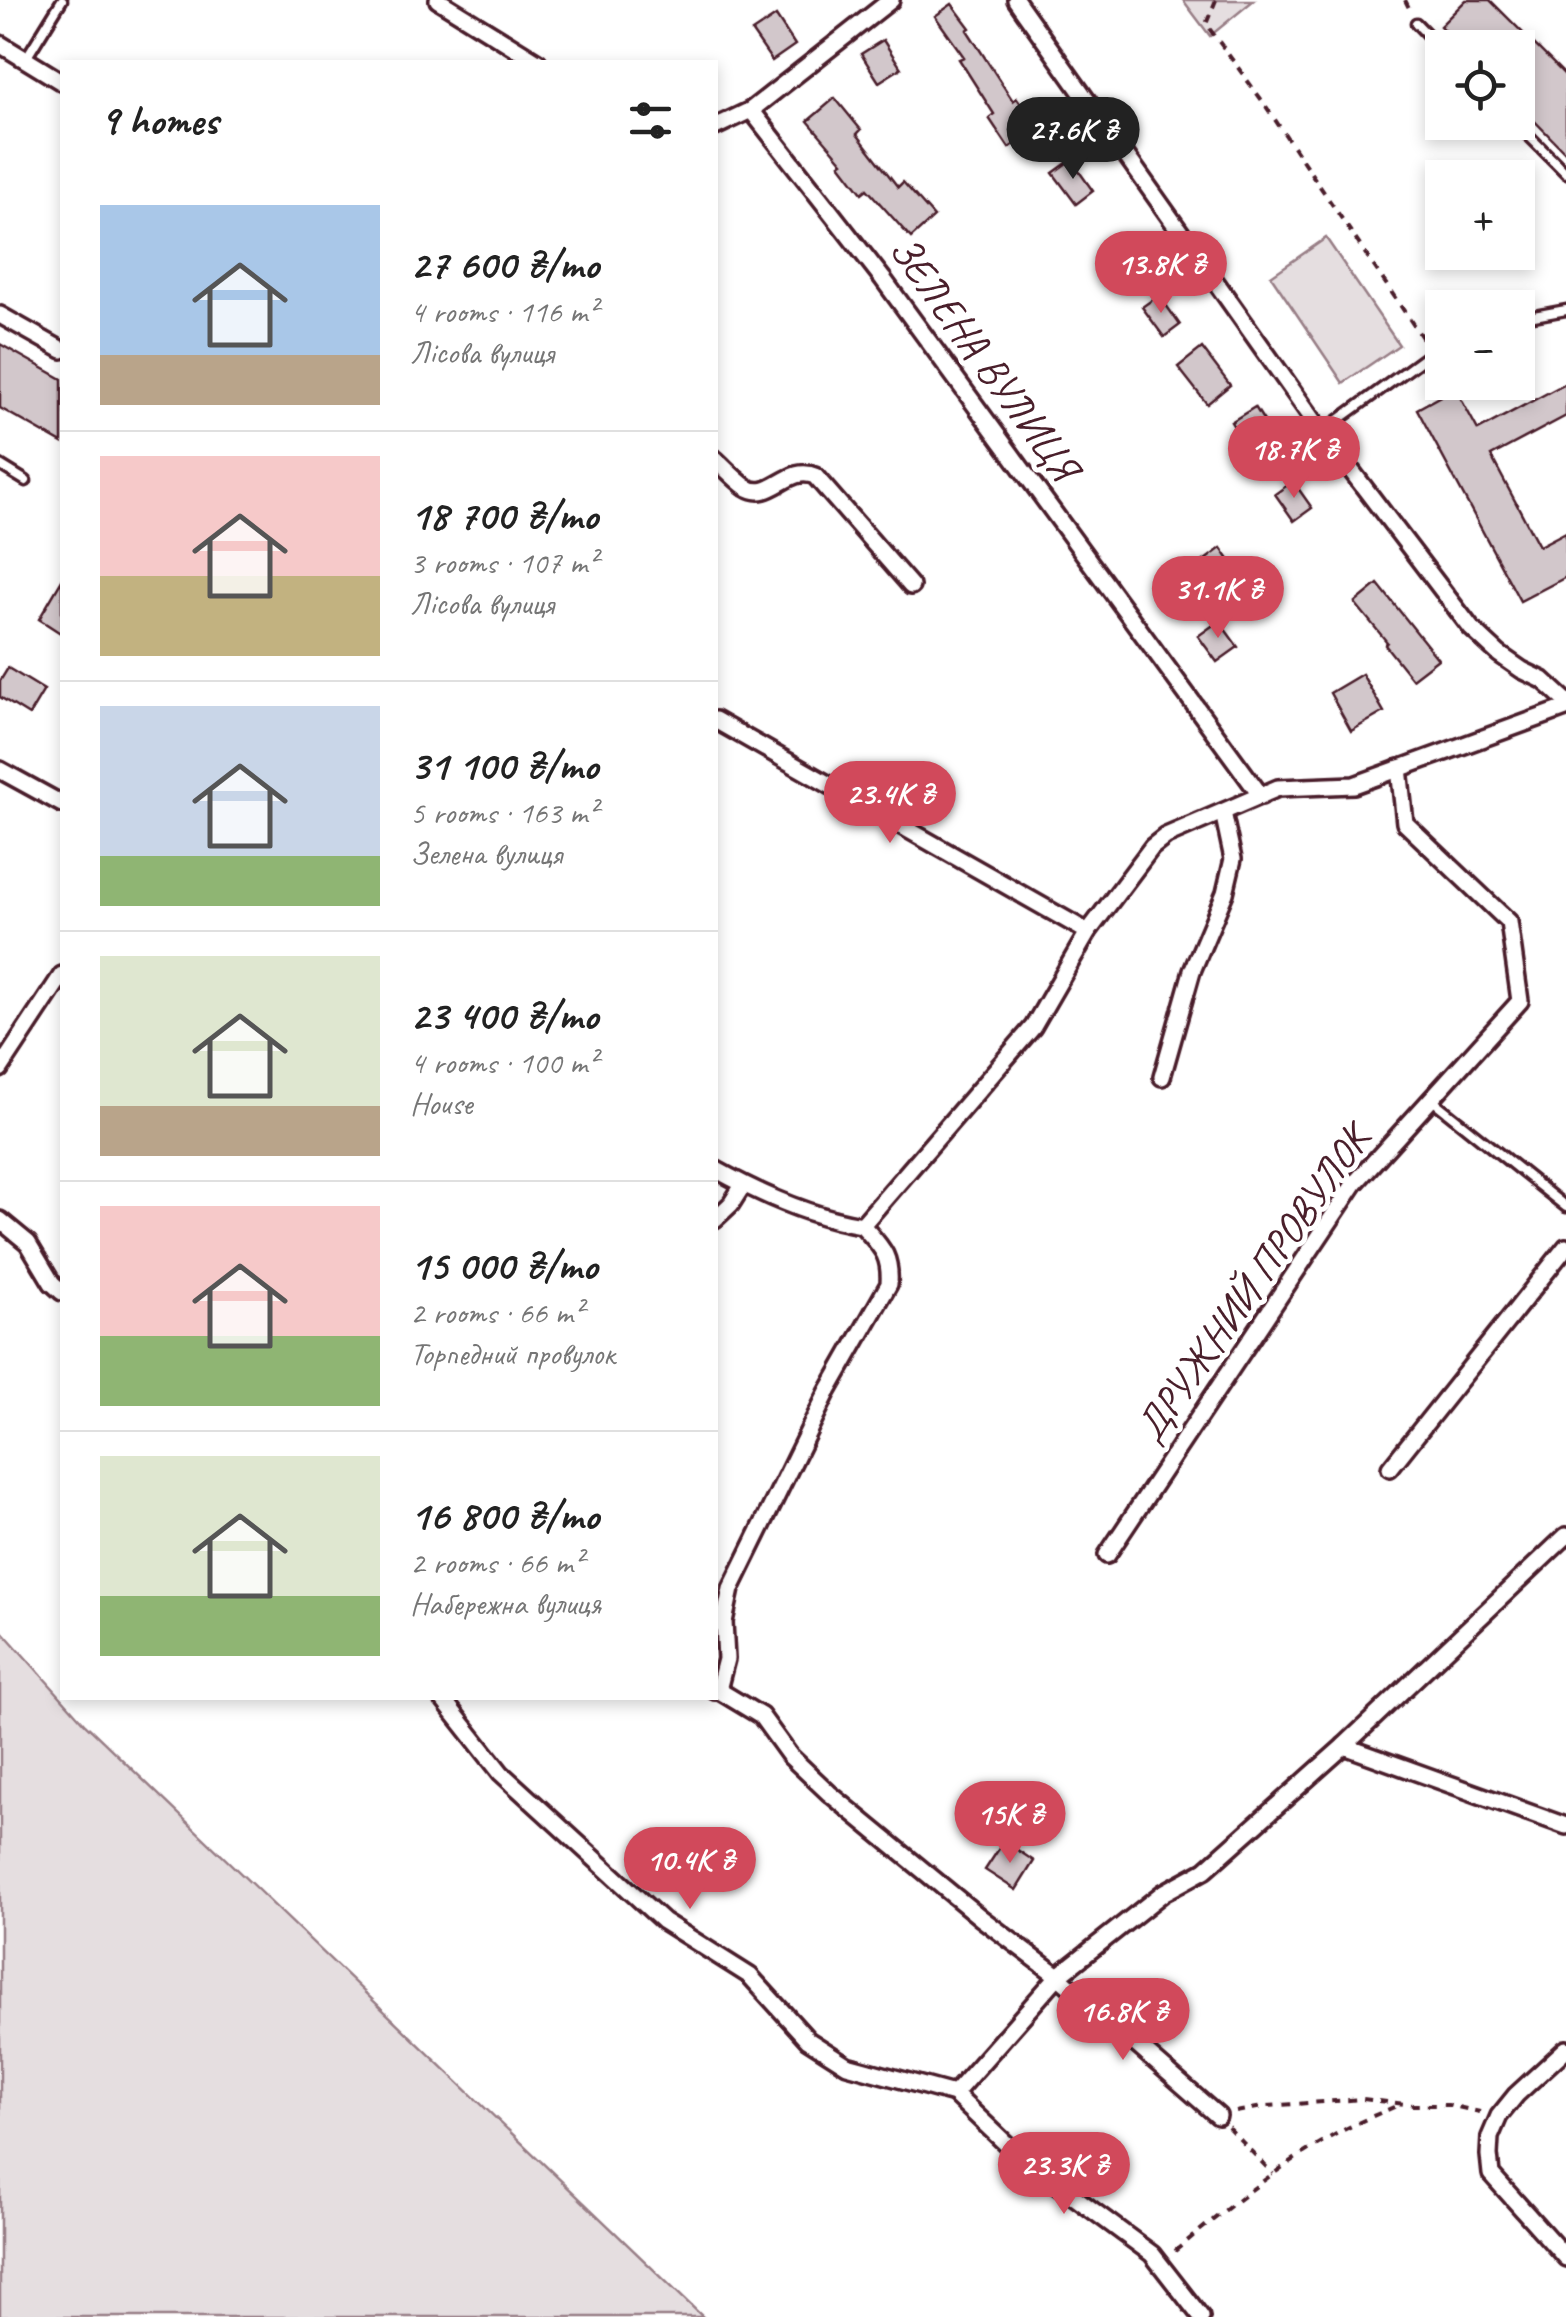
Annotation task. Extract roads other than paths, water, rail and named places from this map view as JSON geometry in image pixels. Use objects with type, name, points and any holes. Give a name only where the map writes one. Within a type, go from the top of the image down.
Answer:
[{"type":"street","points":[[438,0],[535,60]]},
{"type":"street","points":[[718,126],[751,110],[891,0]]},
{"type":"street","points":[[862,1225],[1034,1026],[1088,932],[1152,847],[1166,836],[1278,788],[1354,785],[1566,705],[1543,680],[1522,670],[1471,628],[1322,432],[1016,0]]},
{"type":"street","points":[[0,44],[60,81]]},
{"type":"street","name":"ЗЕЛЕНА ВУЛИЦЯ","points":[[751,110],[883,279],[1261,796]]},
{"type":"street","points":[[0,314],[60,349]]},
{"type":"street","points":[[718,462],[757,491],[798,473],[816,476],[911,586]]},
{"type":"street","points":[[718,722],[1088,932]]},
{"type":"street","name":"ДРУЖНИЙ ПРОВУЛОК","points":[[1106,1555],[1355,1183],[1520,1001],[1509,922],[1405,824],[1399,768]]},
{"type":"street","points":[[0,770],[60,803]]},
{"type":"street","points":[[1162,1077],[1192,972],[1225,893],[1233,859],[1223,812]]},
{"type":"street","points":[[0,1069],[60,978]]},
{"type":"street","points":[[718,1171],[836,1221],[862,1225],[890,1265],[889,1284],[828,1392],[731,1589],[724,1622],[726,1659],[718,1687]]},
{"type":"street","points":[[718,1217],[744,1185]]},
{"type":"street","points":[[0,1220],[28,1242],[60,1290]]},
{"type":"street","points":[[1390,1468],[1566,1248]]},
{"type":"street","points":[[954,2094],[1058,1976],[1163,1893],[1206,1870],[1566,1536]]},
{"type":"street","points":[[718,1691],[761,1716],[790,1756],[829,1793],[1058,1976],[1218,2116]]},
{"type":"street","points":[[444,1700],[501,1773],[662,1921],[750,1976],[808,2040],[846,2066],[954,2094],[1019,2156],[1152,2254],[1201,2317]]},
{"type":"street","points":[[1344,1746],[1566,1826]]},
{"type":"street","points":[[1566,2048],[1516,2095],[1490,2137],[1491,2174],[1566,2258]]},
{"type":"lane","points":[[25,60],[62,0]]},
{"type":"lane","points":[[1416,23],[1425,32]]},
{"type":"lane","points":[[1534,140],[1566,173]]},
{"type":"lane","points":[[1535,316],[1566,310]]},
{"type":"lane","points":[[1322,432],[1425,356]]},
{"type":"lane","points":[[0,465],[26,480]]},
{"type":"lane","points":[[1431,1099],[1566,1207]]}]
